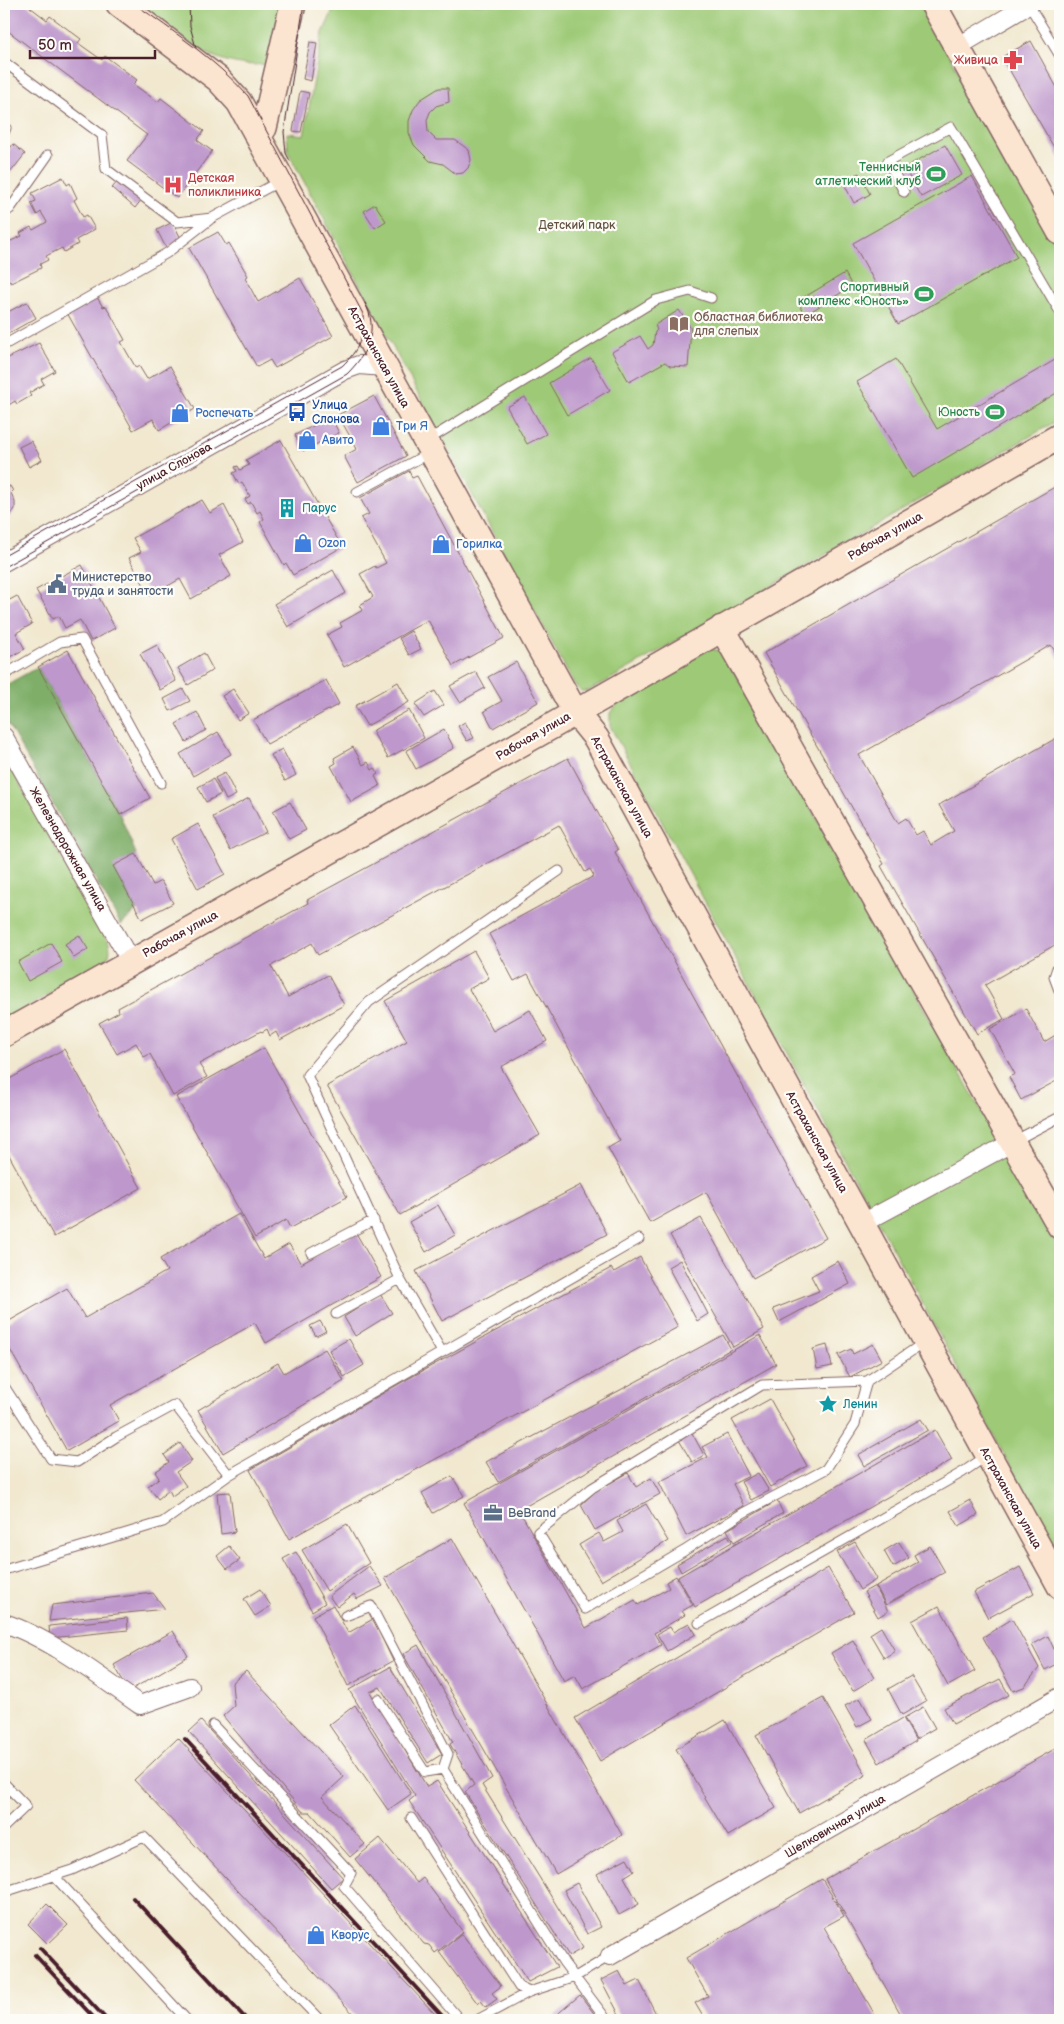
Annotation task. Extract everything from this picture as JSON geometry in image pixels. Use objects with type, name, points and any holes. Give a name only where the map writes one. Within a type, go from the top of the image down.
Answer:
[{"type":"main road","name":"Астраханская улица","points":[[119,4],[218,79],[239,102],[575,712],[596,738],[1060,1586]]},
{"type":"main road","points":[[258,135],[264,128],[293,4]]},
{"type":"main road","points":[[933,4],[1060,232]]},
{"type":"main road","name":"Рабочая улица","points":[[4,1034],[1060,436]]},
{"type":"main road","points":[[722,628],[1060,1226]]},
{"type":"street","points":[[957,47],[1030,4]]},
{"type":"street","name":"улица Слонова","points":[[345,370],[362,350],[368,338]]},
{"type":"street","name":"улица Слонова","points":[[4,562],[345,370],[359,365],[384,367]]},
{"type":"street","name":"Железнодорожная улица","points":[[4,737],[131,962]]},
{"type":"street","points":[[861,1224],[1013,1142]]},
{"type":"street","points":[[4,1623],[23,1629],[82,1664],[140,1705],[190,1688]]},
{"type":"street","name":"Шелковичная улица","points":[[610,1956],[1060,1697]]},
{"type":"lane","points":[[1030,4],[1060,56]]},
{"type":"lane","points":[[4,62],[102,135],[106,169],[177,222],[212,218]]},
{"type":"lane","points":[[4,127],[6,128],[4,133]]},
{"type":"lane","points":[[904,192],[888,162],[952,127],[1060,312]]},
{"type":"lane","points":[[6,208],[48,155]]},
{"type":"lane","points":[[4,345],[167,253],[212,218],[282,180]]},
{"type":"lane","points":[[357,492],[656,300],[690,291],[712,298]]},
{"type":"lane","points":[[4,675],[60,642],[82,639],[161,783]]},
{"type":"lane","points":[[442,1352],[400,1279],[307,1075],[369,1002],[559,871]]},
{"type":"lane","points":[[1060,966],[1057,968],[1054,977],[1060,994]]},
{"type":"lane","points":[[1013,1142],[1060,1117]]},
{"type":"lane","points":[[311,1253],[374,1220]]},
{"type":"lane","points":[[4,1570],[163,1522],[229,1475],[639,1239]]},
{"type":"lane","points":[[336,1314],[400,1279]]},
{"type":"lane","points":[[867,1381],[855,1424],[826,1469],[743,1513],[684,1552],[586,1609],[538,1532],[592,1488],[762,1385],[867,1381],[926,1342]]},
{"type":"lane","points":[[4,1386],[51,1459],[77,1462],[116,1437],[175,1404],[229,1475]]},
{"type":"lane","points":[[699,1623],[964,1472],[988,1455]]},
{"type":"lane","points":[[345,1616],[371,1606],[448,1754],[443,1770],[575,1978],[607,2020]]},
{"type":"lane","points":[[378,1699],[425,1772],[443,1770]]},
{"type":"lane","points":[[213,1725],[351,1873],[344,1886],[460,2020]]},
{"type":"lane","points":[[4,1783],[26,1806],[4,1827]]},
{"type":"lane","points":[[412,1818],[519,1987],[529,1992]]},
{"type":"lane","points":[[4,1892],[54,1876],[144,1837],[320,2020]]},
{"type":"lane","points":[[54,1876],[186,2020]]},
{"type":"lane","points":[[477,2020],[529,1992],[575,1978],[610,1956]]},
{"type":"green space","points":[[134,4],[281,4],[270,54],[265,64],[246,65],[228,62],[195,47]]},
{"type":"green space","name":"Детский парк","points":[[336,4],[920,4],[1060,251],[1060,419],[607,681],[588,691],[581,692],[573,682],[288,152],[287,133],[304,135],[322,35]]},
{"type":"green space","points":[[709,649],[717,650],[725,656],[1060,1250],[1060,1558],[610,726],[610,713],[618,703]]},
{"type":"green space","points":[[38,667],[120,815],[136,854],[114,866],[137,910],[121,925],[4,717],[4,686]]},
{"type":"green space","points":[[4,756],[109,943],[110,952],[103,964],[4,1020]]},
{"type":"building","points":[[4,4],[26,4],[47,20],[50,16],[81,39],[78,43],[102,60],[105,56],[137,80],[133,84],[158,102],[161,98],[204,131],[197,140],[212,151],[177,198],[127,161],[147,135],[4,28]]},
{"type":"building","points":[[318,4],[334,4],[332,9]]},
{"type":"building","points":[[1031,41],[1060,93],[1060,158],[1002,57]]},
{"type":"building","points":[[310,42],[317,43],[311,81],[303,79]]},
{"type":"building","points":[[439,88],[448,88],[449,102],[436,106],[430,112],[427,120],[428,132],[436,140],[455,140],[469,150],[471,160],[468,168],[463,173],[456,174],[443,164],[430,161],[414,145],[409,133],[409,121],[413,110],[420,100]]},
{"type":"building","points":[[300,91],[309,93],[301,132],[293,131]]},
{"type":"building","points":[[13,144],[25,154],[10,173],[4,169],[4,157]]},
{"type":"building","points":[[945,145],[962,175],[921,197],[904,168]]},
{"type":"building","points":[[859,173],[870,194],[854,203],[843,182]]},
{"type":"building","points":[[972,176],[1017,257],[898,324],[853,243]]},
{"type":"building","points":[[63,177],[67,185],[70,183],[77,198],[74,200],[83,217],[87,215],[95,229],[76,240],[78,244],[64,252],[62,248],[46,256],[48,260],[40,264],[41,268],[4,285],[4,244],[22,236],[20,233],[31,227],[33,230],[47,222],[41,212],[37,215],[31,203],[36,201],[32,193]]},
{"type":"building","points":[[120,179],[142,199],[135,208],[112,188]]},
{"type":"building","points":[[375,204],[386,221],[375,228],[364,211]]},
{"type":"building","points":[[173,222],[182,241],[166,248],[157,230]]},
{"type":"building","points":[[218,232],[226,245],[229,243],[248,276],[245,278],[258,302],[300,278],[333,336],[275,368],[270,360],[257,367],[189,248]]},
{"type":"building","points":[[845,273],[852,286],[810,312],[805,313],[801,309],[800,302],[803,298]]},
{"type":"building","points":[[95,294],[103,307],[106,306],[125,340],[121,342],[136,368],[139,366],[147,379],[170,366],[195,409],[159,430],[153,419],[133,430],[66,311]]},
{"type":"building","points":[[27,302],[36,318],[4,336],[4,314]]},
{"type":"building","points":[[679,310],[691,329],[688,367],[670,366],[665,362],[629,382],[612,352],[640,336],[648,349],[653,345],[657,330],[655,325]]},
{"type":"building","points":[[39,343],[55,371],[41,379],[44,384],[29,393],[31,396],[17,404],[15,401],[4,408],[4,360]]},
{"type":"building","name":"Юность","points":[[1060,357],[1060,391],[912,478],[857,382],[896,359],[937,429]]},
{"type":"building","points":[[591,358],[610,390],[567,415],[549,383]]},
{"type":"building","points":[[374,396],[406,456],[358,482],[344,456],[357,449],[338,415]]},
{"type":"building","points":[[525,397],[546,434],[527,444],[507,407]]},
{"type":"building","points":[[331,417],[339,433],[303,451],[295,435]]},
{"type":"building","name":"Парус","points":[[281,440],[342,547],[293,575],[286,563],[284,565],[260,522],[264,519],[260,511],[257,513],[251,502],[248,504],[245,499],[250,496],[242,482],[239,484],[233,473],[237,471],[235,467],[238,466],[240,470],[249,465],[246,460]]},
{"type":"building","points":[[31,441],[42,460],[29,467],[19,447]]},
{"type":"building","points":[[409,471],[412,478],[417,476],[504,638],[453,666],[428,620],[344,667],[327,635],[342,627],[340,623],[363,610],[360,605],[373,597],[360,574],[375,566],[376,568],[386,563],[361,518],[369,514],[360,498]]},
{"type":"building","points":[[1060,484],[1060,660],[1051,645],[859,755],[898,823],[906,818],[916,835],[923,831],[931,845],[954,831],[939,805],[1060,736],[1060,942],[985,985],[1004,1019],[977,1034],[881,866],[884,864],[764,653]]},
{"type":"building","points":[[10,486],[13,491],[11,493],[15,502],[15,509],[4,523],[4,489]]},
{"type":"building","points":[[202,500],[210,513],[224,505],[243,542],[219,555],[231,576],[191,599],[180,579],[150,596],[129,558],[141,552],[133,538]]},
{"type":"building","points":[[82,565],[115,628],[91,641],[80,620],[65,628],[59,616],[53,619],[36,590]]},
{"type":"building","points":[[333,570],[346,593],[288,627],[274,604]]},
{"type":"building","points":[[17,596],[32,624],[16,633],[25,649],[4,660],[4,603]]},
{"type":"building","points":[[411,631],[421,649],[409,655],[399,638]]},
{"type":"building","points":[[157,645],[176,681],[160,690],[140,654]]},
{"type":"building","points":[[68,650],[150,798],[120,815],[38,667]]},
{"type":"building","points":[[204,653],[213,670],[188,685],[178,668]]},
{"type":"building","points":[[516,662],[538,702],[493,728],[484,711],[502,701],[488,677]]},
{"type":"building","points":[[476,672],[485,688],[460,702],[450,686]]},
{"type":"building","points":[[326,680],[339,704],[267,744],[253,720]]},
{"type":"building","points":[[398,682],[409,702],[367,726],[355,706]]},
{"type":"building","points":[[183,689],[190,701],[170,711],[164,699]]},
{"type":"building","points":[[233,689],[249,713],[238,720],[222,696]]},
{"type":"building","points":[[435,691],[444,705],[424,717],[415,704]]},
{"type":"building","points":[[409,710],[424,738],[388,758],[372,731]]},
{"type":"building","points":[[197,712],[206,730],[186,742],[176,724]]},
{"type":"building","points":[[465,722],[474,738],[467,741],[458,726]]},
{"type":"building","points":[[444,729],[454,748],[416,769],[406,751]]},
{"type":"building","points":[[218,732],[231,754],[193,776],[180,754]]},
{"type":"building","points":[[353,747],[363,765],[368,762],[372,770],[375,768],[378,774],[375,776],[380,786],[351,802],[331,766],[336,763],[334,758]]},
{"type":"building","points":[[282,749],[296,775],[285,781],[271,755]]},
{"type":"building","points":[[568,758],[618,850],[615,852],[620,862],[826,1238],[753,1278],[706,1192],[650,1223],[608,1148],[620,1141],[528,974],[514,981],[489,934],[594,876],[590,869],[585,872],[559,825],[318,955],[312,943],[271,966],[288,997],[328,975],[344,1005],[280,1040],[276,1032],[270,1036],[267,1029],[261,1031],[199,1064],[207,1077],[173,1096],[150,1054],[144,1057],[136,1043],[117,1054],[99,1023],[119,1012],[118,1008],[308,903],[307,900]]},
{"type":"building","points":[[225,773],[236,795],[226,800],[215,778]]},
{"type":"building","points":[[213,779],[221,794],[206,802],[198,787]]},
{"type":"building","points":[[249,798],[266,832],[230,850],[213,817]]},
{"type":"building","points":[[290,802],[306,830],[289,839],[273,811]]},
{"type":"building","points":[[198,824],[225,874],[198,889],[171,839]]},
{"type":"building","points":[[136,854],[153,885],[161,881],[173,903],[142,919],[113,866]]},
{"type":"building","points":[[79,935],[88,949],[74,958],[65,944]]},
{"type":"building","points":[[51,943],[62,962],[28,981],[18,962]]},
{"type":"building","points":[[474,951],[489,978],[469,989],[493,1031],[530,1010],[547,1041],[501,1067],[540,1135],[400,1215],[327,1086],[407,1041],[385,1001]]},
{"type":"building","points":[[1026,1009],[1044,1042],[1059,1033],[1060,1035],[1060,1079],[1021,1100],[1009,1077],[1015,1074],[990,1029]]},
{"type":"building","points":[[264,1048],[347,1197],[290,1228],[286,1220],[255,1238],[176,1097]]},
{"type":"building","points":[[64,1049],[141,1188],[54,1237],[4,1146],[4,1082]]},
{"type":"building","points":[[581,1185],[607,1234],[442,1321],[416,1271]]},
{"type":"building","points":[[438,1205],[455,1235],[426,1252],[409,1222]]},
{"type":"building","points":[[239,1214],[264,1259],[289,1244],[301,1264],[356,1233],[381,1277],[266,1343],[255,1323],[110,1405],[119,1421],[67,1451],[4,1339],[4,1324],[67,1288],[85,1318],[167,1271],[160,1259]]},
{"type":"building","points":[[701,1218],[764,1329],[733,1347],[670,1235]]},
{"type":"building","points":[[640,1257],[678,1327],[289,1539],[250,1470],[404,1381],[611,1268],[614,1272]]},
{"type":"building","points":[[680,1260],[708,1314],[697,1321],[668,1267]]},
{"type":"building","points":[[838,1261],[850,1284],[779,1322],[773,1309],[819,1291],[811,1276]]},
{"type":"building","points":[[380,1294],[392,1313],[355,1336],[344,1317]]},
{"type":"building","points":[[320,1321],[326,1331],[316,1336],[310,1326]]},
{"type":"building","points":[[723,1335],[731,1349],[498,1482],[486,1462]]},
{"type":"building","points":[[760,1335],[776,1364],[519,1510],[586,1628],[635,1600],[638,1605],[669,1588],[666,1582],[676,1576],[693,1605],[682,1611],[685,1615],[654,1633],[661,1645],[583,1689],[575,1675],[564,1681],[464,1503]]},
{"type":"building","points":[[349,1339],[364,1365],[344,1377],[329,1350]]},
{"type":"building","points":[[873,1344],[882,1360],[850,1377],[838,1355],[851,1349],[853,1354]]},
{"type":"building","points":[[827,1345],[832,1366],[817,1369],[813,1349]]},
{"type":"building","points":[[325,1349],[344,1381],[223,1453],[198,1410],[278,1363],[284,1373]]},
{"type":"building","points":[[770,1399],[807,1466],[770,1487],[732,1420]]},
{"type":"building","points":[[921,1419],[928,1430],[864,1466],[858,1455]]},
{"type":"building","points":[[935,1430],[952,1460],[695,1607],[678,1577]]},
{"type":"building","points":[[692,1433],[704,1455],[692,1462],[679,1440]]},
{"type":"building","points":[[727,1434],[749,1476],[733,1484],[744,1506],[686,1536],[659,1482],[708,1457],[702,1447]]},
{"type":"building","points":[[180,1443],[192,1461],[176,1472],[186,1486],[172,1496],[169,1490],[158,1499],[148,1486],[159,1478],[155,1472],[169,1462],[164,1455]]},
{"type":"building","points":[[628,1473],[636,1487],[651,1478],[660,1494],[595,1530],[581,1505],[596,1491]]},
{"type":"building","points":[[758,1473],[769,1491],[751,1500],[741,1482]]},
{"type":"building","points":[[452,1476],[464,1496],[433,1513],[422,1493]]},
{"type":"building","points":[[230,1492],[235,1532],[221,1534],[217,1493]]},
{"type":"building","points":[[970,1500],[978,1515],[959,1526],[950,1511]]},
{"type":"building","points":[[777,1501],[783,1513],[734,1542],[727,1530]]},
{"type":"building","points":[[646,1504],[668,1541],[601,1581],[579,1545],[599,1533],[604,1542],[623,1532],[617,1521]]},
{"type":"building","points":[[347,1524],[369,1563],[327,1591],[302,1550]]},
{"type":"building","points":[[728,1535],[732,1542],[681,1572],[677,1564]]},
{"type":"building","points":[[452,1538],[622,1835],[556,1874],[385,1578]]},
{"type":"building","points":[[855,1542],[877,1579],[860,1590],[837,1552]]},
{"type":"building","points":[[899,1542],[909,1558],[893,1567],[884,1551]]},
{"type":"building","points":[[229,1546],[240,1560],[227,1569],[217,1556]]},
{"type":"building","points":[[930,1546],[945,1572],[886,1605],[876,1586],[918,1562],[914,1555]]},
{"type":"building","points":[[296,1552],[325,1603],[312,1611],[283,1559]]},
{"type":"building","points":[[369,1566],[383,1586],[357,1599],[354,1594],[337,1607],[329,1596]]},
{"type":"building","points":[[1020,1567],[1034,1593],[988,1618],[974,1592]]},
{"type":"building","points":[[828,1568],[854,1612],[600,1761],[575,1718]]},
{"type":"building","points":[[875,1586],[888,1611],[878,1617],[864,1592]]},
{"type":"building","points":[[260,1589],[271,1606],[255,1616],[244,1599]]},
{"type":"building","points":[[153,1593],[165,1609],[49,1621],[52,1605]]},
{"type":"building","points":[[333,1605],[348,1633],[373,1619],[393,1661],[348,1686],[313,1616]]},
{"type":"building","points":[[939,1606],[975,1671],[948,1686],[912,1621]]},
{"type":"building","points":[[127,1618],[128,1630],[50,1638],[49,1626]]},
{"type":"building","points":[[1012,1619],[1039,1668],[1024,1687],[1013,1691],[983,1637]]},
{"type":"building","points":[[689,1623],[696,1634],[667,1651],[657,1634],[670,1627],[673,1632]]},
{"type":"building","points":[[881,1627],[895,1651],[884,1658],[870,1634]]},
{"type":"building","points":[[173,1631],[188,1656],[129,1691],[114,1665]]},
{"type":"building","points":[[1048,1636],[1060,1662],[1045,1670],[1032,1645]]},
{"type":"building","points":[[853,1640],[874,1678],[853,1691],[831,1653]]},
{"type":"building","points":[[418,1645],[492,1778],[482,1785],[583,1948],[569,1956],[465,1792],[474,1785],[450,1744],[453,1742],[403,1654]]},
{"type":"building","points":[[390,1667],[442,1754],[428,1763],[380,1687],[370,1692],[427,1787],[437,1781],[557,1967],[528,1982],[409,1801],[415,1796],[349,1690]]},
{"type":"building","points":[[246,1671],[344,1777],[322,1797],[365,1844],[350,1857],[310,1812],[303,1812],[223,1716],[234,1706],[232,1683]]},
{"type":"building","points":[[911,1676],[926,1701],[902,1715],[888,1689]]},
{"type":"building","points":[[1000,1679],[1009,1695],[953,1724],[944,1708]]},
{"type":"building","points":[[823,1698],[866,1775],[799,1813],[756,1735]]},
{"type":"building","points":[[860,1698],[872,1719],[857,1727],[845,1706]]},
{"type":"building","points":[[355,1705],[411,1794],[388,1810],[329,1725]]},
{"type":"building","points":[[923,1707],[935,1728],[916,1739],[904,1718]]},
{"type":"building","points":[[903,1718],[916,1741],[879,1763],[866,1740]]},
{"type":"building","points":[[725,1720],[776,1808],[728,1836],[676,1749]]},
{"type":"building","points":[[201,1721],[343,1878],[331,1888],[189,1732]]},
{"type":"building","points":[[178,1738],[435,2014],[428,2020],[359,2020],[134,1780]]},
{"type":"building","points":[[1060,1746],[1060,2020],[904,2020],[825,1879]]},
{"type":"building","points":[[380,1838],[417,1883],[423,1878],[463,1932],[435,1953],[429,1945],[424,1944],[355,1859]]},
{"type":"building","points":[[627,1858],[634,1871],[624,1877],[639,1904],[619,1915],[597,1874]]},
{"type":"building","points":[[822,1879],[844,1916],[824,1927],[878,2020],[705,2020],[695,2003],[708,1996],[686,1958]]},
{"type":"building","points":[[577,1883],[601,1927],[587,1934],[564,1890]]},
{"type":"building","points":[[47,1904],[68,1925],[48,1944],[28,1924]]},
{"type":"building","points":[[462,1934],[501,1986],[492,1993],[497,1999],[486,2007],[481,2001],[478,2004],[439,1952]]},
{"type":"building","points":[[619,1971],[627,1986],[639,1980],[659,2020],[622,2020],[601,1980]]},
{"type":"building","points":[[580,1995],[599,2020],[556,2020],[554,2017]]},
{"type":"tram line","points":[[4,556],[342,366],[356,349],[363,330],[363,314],[248,96],[208,58],[135,4]]},
{"type":"tram line","points":[[189,4],[190,26],[196,48]]},
{"type":"tram line","points":[[290,161],[286,153],[284,132],[304,4]]},
{"type":"tram line","points":[[4,567],[347,374],[361,358],[369,341],[371,323],[365,303]]},
{"type":"railway","points":[[185,1739],[446,2020]]},
{"type":"railway","points":[[133,1898],[247,2020]]},
{"type":"railway","points":[[40,1948],[107,2020]]},
{"type":"railway","points":[[35,1955],[96,2020]]},
{"type":"place","name":"Живица","points":[[1013,60]]},
{"type":"place","name":"Теннисный атлетический клуб","points":[[936,174]]},
{"type":"place","name":"Детская поликлиника","points":[[173,185]]},
{"type":"place","name":"Спортивный комплекс «Юность»","points":[[924,294]]},
{"type":"place","name":"Областная библиотека для слепых","points":[[679,324]]},
{"type":"place","name":"Улица Слонова","points":[[297,412]]},
{"type":"place","name":"Юность","points":[[995,412]]},
{"type":"place","name":"Роспечать","points":[[180,413]]},
{"type":"place","name":"Три Я","points":[[381,426]]},
{"type":"place","name":"Авито","points":[[307,440]]},
{"type":"place","name":"Парус","points":[[287,508]]},
{"type":"place","name":"Ozon","points":[[303,543]]},
{"type":"place","name":"Горилка","points":[[441,544]]},
{"type":"place","name":"Министерство труда и занятости","points":[[57,584]]},
{"type":"place","name":"Ленин","points":[[828,1404]]},
{"type":"place","name":"BeBrand","points":[[493,1513]]},
{"type":"place","name":"Кворус","points":[[316,1935]]}]
